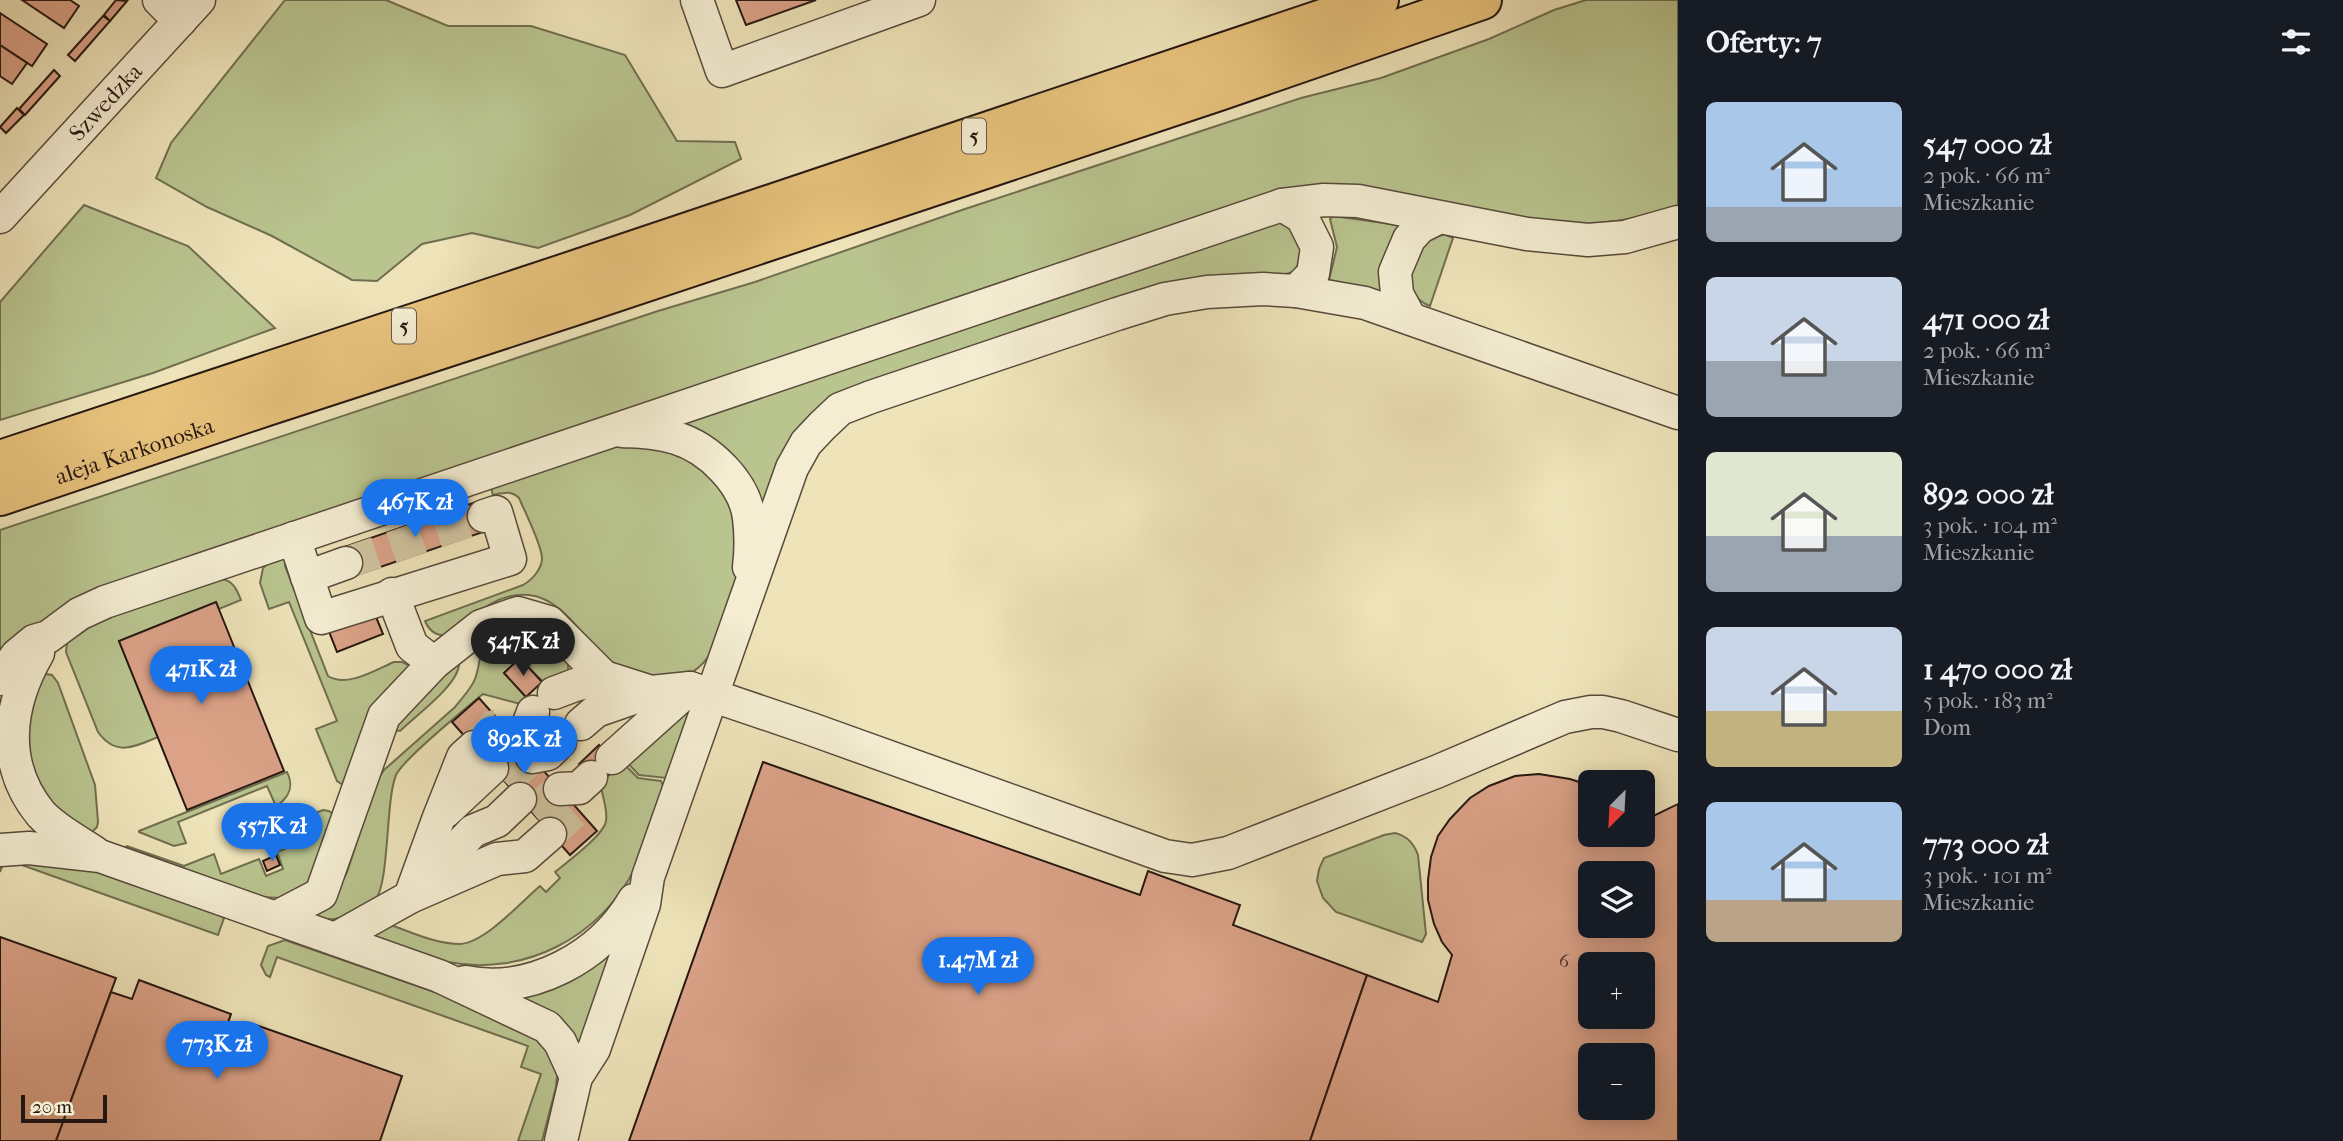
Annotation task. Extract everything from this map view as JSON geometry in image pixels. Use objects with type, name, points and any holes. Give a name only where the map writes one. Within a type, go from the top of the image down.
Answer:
[{"type":"main road","name":"aleja Karkonoska","points":[[0,460],[1379,0]]},
{"type":"main road","name":"aleja Karkonoska","points":[[0,496],[1219,91],[1482,0]]},
{"type":"street","points":[[696,0],[722,71],[919,0]]},
{"type":"street","name":"Szwedzka","points":[[4,204],[180,7]]},
{"type":"street","points":[[576,1077],[560,1042],[547,1027],[439,976],[100,856],[56,828],[29,797],[20,779],[11,731],[18,694],[25,676],[48,637],[79,614],[105,601],[1282,205],[1324,200],[1358,201],[1527,234],[1588,240],[1625,237],[1678,222]]},
{"type":"street","points":[[1282,205],[1302,217],[1317,247],[1313,274],[1296,291]]},
{"type":"street","points":[[1410,318],[1397,294],[1395,272],[1409,239],[1420,227],[1438,218]]},
{"type":"street","points":[[561,1141],[576,1077],[594,1049],[644,904],[648,877],[702,692],[746,600],[792,468],[806,443],[840,409],[1165,299],[1207,292],[1263,289],[1296,291],[1365,303],[1678,413]]},
{"type":"street","points":[[607,431],[649,432],[678,438],[701,450],[718,464],[738,488],[749,516],[751,552],[746,600]]},
{"type":"street","points":[[294,538],[321,618],[510,559],[490,514]]},
{"type":"street","points":[[307,577],[346,563]]},
{"type":"street","points":[[392,594],[412,646],[434,663]]},
{"type":"street","points":[[275,918],[321,894],[384,716],[434,663],[481,626],[518,613],[549,622],[604,677],[651,692],[702,692],[1165,856],[1192,860],[1228,853],[1436,772],[1565,717],[1603,712],[1678,735]]},
{"type":"street","points":[[0,679],[17,655],[34,640],[48,637]]},
{"type":"street","points":[[555,751],[575,685],[604,677]]},
{"type":"street","points":[[555,751],[596,711],[651,692]]},
{"type":"street","points":[[555,751],[702,692]]},
{"type":"street","points":[[335,939],[410,897],[497,859],[505,836],[512,790]]},
{"type":"street","points":[[410,897],[438,820],[512,790]]},
{"type":"street","points":[[410,897],[473,831],[497,821],[512,790]]},
{"type":"street","points":[[0,850],[29,848],[100,856]]},
{"type":"street","points":[[439,976],[481,985],[500,984],[533,978],[558,969],[586,954],[611,933],[648,877]]},
{"type":"green space","points":[[285,0],[386,0],[448,26],[531,26],[625,55],[677,141],[735,142],[741,159],[630,215],[538,248],[472,233],[422,244],[377,281],[352,280],[272,236],[207,207],[156,178],[171,143]]},
{"type":"green space","points":[[1586,0],[1678,0],[1678,206],[1628,219],[1577,225],[1289,188],[1208,213],[111,584],[70,601],[36,627],[0,665],[0,530],[658,311],[755,282],[962,210],[1301,98],[1381,78]]},
{"type":"green space","points":[[84,205],[188,246],[275,328],[153,373],[0,420],[0,302]]},
{"type":"green space","points":[[1333,216],[1399,225],[1403,229],[1383,293],[1329,280],[1337,247],[1330,219]]},
{"type":"green space","points":[[1281,222],[1288,225],[1303,242],[1302,259],[1293,272],[816,411],[784,449],[763,505],[759,504],[684,426],[688,421]]},
{"type":"green space","points":[[1444,234],[1453,238],[1430,306],[1414,294],[1411,287],[1412,270],[1422,242]]},
{"type":"green space","points":[[620,445],[687,452],[717,479],[733,503],[744,563],[713,649],[698,668],[677,679],[661,680],[616,665],[601,653],[564,612],[542,598],[529,595],[506,597],[496,601],[476,613],[450,636],[438,634],[429,628],[425,621],[523,585],[533,577],[540,566],[542,558],[539,544],[519,498],[510,493],[493,495],[491,488]]},
{"type":"green space","points":[[287,556],[285,566],[328,676],[352,679],[394,662],[402,662],[412,667],[348,784],[343,785],[337,781],[316,729],[337,721],[289,602],[269,609],[260,583],[263,568]]},
{"type":"green space","points":[[221,579],[232,583],[241,600],[219,609],[216,602],[119,641],[158,737],[126,748],[112,745],[98,732],[66,652],[67,643],[110,616]]},
{"type":"green space","points":[[528,619],[568,662],[568,671],[551,689],[519,659],[504,673],[526,697],[523,700],[528,706],[483,694],[422,746],[396,775],[390,804],[383,879],[374,901],[337,919],[315,914],[338,889],[347,872],[377,780],[384,770],[455,707],[466,693],[475,679],[486,639]]},
{"type":"green space","points":[[455,663],[459,663],[457,671],[445,690],[400,731],[394,730],[398,718]]},
{"type":"green space","points":[[40,673],[52,675],[58,683],[95,785],[98,822],[92,832],[54,814],[22,753]]},
{"type":"green space","points":[[693,705],[666,778],[639,775],[622,757]]},
{"type":"green space","points":[[622,762],[638,778],[661,781],[664,788],[635,868],[602,914],[581,932],[532,957],[505,963],[476,965],[438,960],[372,936],[385,923],[441,942],[470,942],[491,929],[540,886],[546,892],[560,878],[555,872],[604,827],[606,812],[600,783]]},
{"type":"green space","points":[[287,772],[290,790],[278,805],[267,786],[178,822],[186,843],[174,846],[139,832],[139,831]]},
{"type":"green space","points":[[323,810],[335,816],[313,883],[280,898],[261,897],[125,847],[184,866],[214,854],[221,874],[259,859],[266,876],[283,869],[277,852],[292,846],[283,826]]},
{"type":"green space","points":[[1395,833],[1410,841],[1418,855],[1426,934],[1422,942],[1336,912],[1323,898],[1317,881],[1324,858]]},
{"type":"green space","points":[[0,858],[78,865],[224,918],[218,935],[5,859],[0,872]]},
{"type":"green space","points":[[285,940],[532,1026],[558,1065],[556,1087],[542,1141],[518,1141],[541,1074],[521,1067],[528,1046],[277,957],[270,977],[261,965],[268,946]]},
{"type":"green space","points":[[612,949],[579,1046],[554,1016],[521,998],[522,992]]},
{"type":"building","points":[[22,0],[70,0],[79,6],[64,28]]},
{"type":"building","points":[[116,0],[127,1],[110,21],[104,15]]},
{"type":"building","points":[[736,0],[816,0],[746,25]]},
{"type":"building","points":[[0,13],[47,44],[32,66],[0,45]]},
{"type":"building","points":[[103,16],[110,21],[75,61],[68,55]]},
{"type":"building","points":[[0,45],[27,63],[12,84],[0,76]]},
{"type":"building","points":[[54,70],[60,76],[25,115],[19,109]]},
{"type":"building","points":[[17,108],[24,115],[6,133],[0,127]]},
{"type":"building","points":[[479,501],[489,530],[351,577],[341,548]]},
{"type":"building","points":[[216,602],[284,771],[187,810],[119,641]]},
{"type":"building","points":[[374,612],[383,634],[337,652],[328,629]]},
{"type":"building","points":[[520,658],[542,682],[526,697],[504,673]]},
{"type":"building","points":[[479,698],[597,831],[570,855],[452,722]]},
{"type":"building","points":[[599,745],[618,766],[598,785],[579,764]]},
{"type":"building","points":[[763,762],[1140,895],[1148,871],[1240,905],[1233,925],[1367,975],[1310,1141],[629,1141]]},
{"type":"building","points":[[1539,774],[1578,782],[1578,847],[1656,847],[1656,815],[1678,804],[1678,1141],[1310,1141],[1367,975],[1438,1002],[1452,955],[1442,942],[1434,924],[1428,900],[1431,857],[1438,836],[1450,819],[1470,798],[1489,786],[1515,776]]},
{"type":"building","points":[[276,855],[280,865],[267,871],[263,861]]},
{"type":"building","points":[[0,937],[116,978],[56,1141],[0,1141]]},
{"type":"building","points":[[139,980],[231,1014],[226,1028],[251,1038],[256,1025],[402,1076],[380,1141],[56,1141],[111,992],[132,999]]},
{"type":"tunnel","points":[[346,563],[484,516]]},
{"type":"tunnel","points":[[474,747],[494,726],[503,724]]},
{"type":"tunnel","points":[[506,783],[532,757]]},
{"type":"tunnel","points":[[532,812],[560,789]]},
{"type":"tunnel","points":[[550,834],[578,809]]}]
